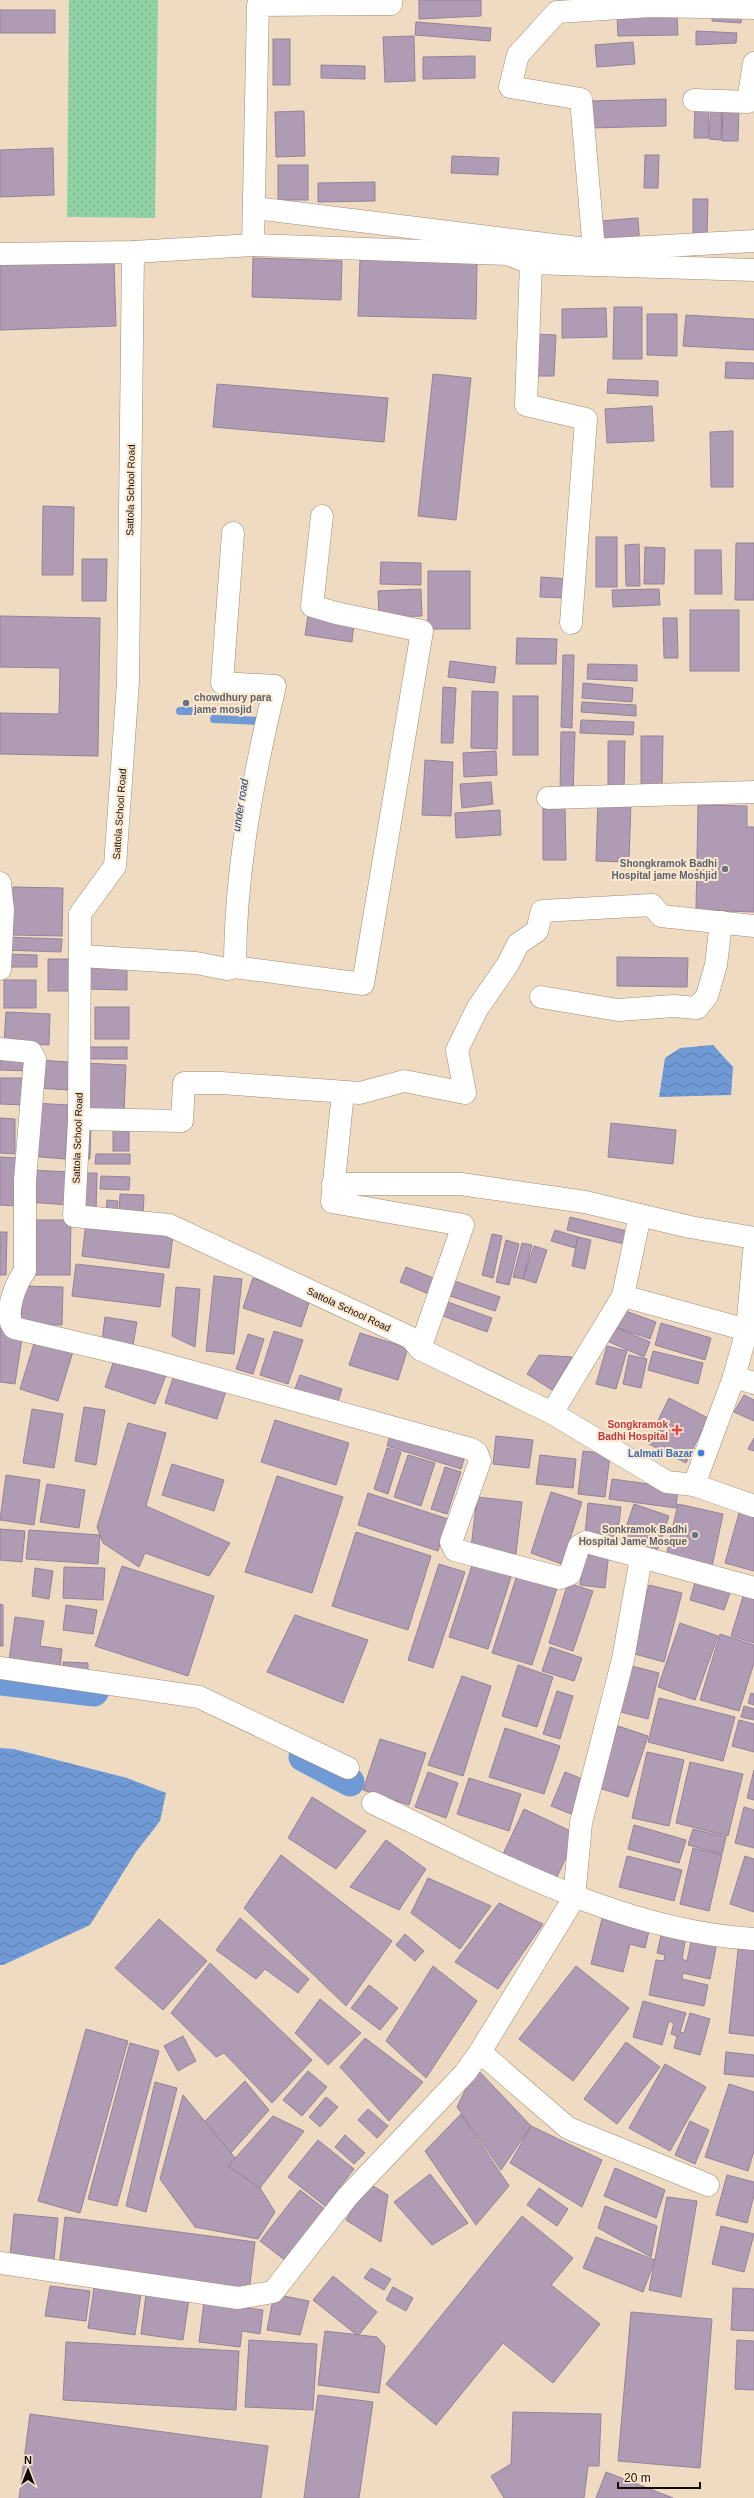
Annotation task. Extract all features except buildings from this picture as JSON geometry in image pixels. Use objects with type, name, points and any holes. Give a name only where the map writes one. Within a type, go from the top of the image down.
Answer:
[{"type":"street","points":[[253,245],[256,208],[258,5],[391,4],[392,0]]},
{"type":"street","points":[[594,250],[581,99],[510,87],[518,54],[557,12],[651,6],[754,8]]},
{"type":"street","points":[[694,100],[748,102],[754,63]]},
{"type":"street","points":[[256,208],[594,250],[754,241]]},
{"type":"street","points":[[0,254],[132,252],[253,245],[507,254],[530,263],[754,270]]},
{"type":"street","name":"Sattola School Road","points":[[132,252],[128,682],[115,866],[80,914],[81,956],[79,1119],[74,1216],[169,1225],[411,1338],[420,1349],[552,1413],[667,1482],[694,1486],[754,1506]]},
{"type":"street","points":[[530,263],[526,404],[586,419],[571,623]]},
{"type":"street","points":[[81,956],[196,963],[227,969],[235,967],[363,984],[422,631],[336,613],[312,606],[322,516]]},
{"type":"street","points":[[233,533],[222,683],[275,686],[260,749],[248,814],[235,929],[235,967]]},
{"type":"street","points":[[548,798],[754,792]]},
{"type":"street","points":[[0,883],[2,910],[0,969]]},
{"type":"street","points":[[79,1119],[182,1121],[184,1083],[221,1083],[360,1093],[404,1081],[465,1093],[457,1050],[477,1009],[508,964],[518,944],[537,931],[542,911],[652,905],[661,916],[754,926]]},
{"type":"street","points":[[541,997],[618,1010],[674,1006],[697,1008],[707,996],[716,965],[721,922]]},
{"type":"street","points":[[0,1049],[31,1052],[35,1059],[25,1180],[25,1271],[18,1280],[10,1316],[14,1328],[146,1359],[470,1449],[477,1453],[480,1462],[451,1542],[455,1550],[560,1578],[570,1574],[579,1546],[586,1542],[754,1588]]},
{"type":"street","points":[[343,1092],[332,1202],[463,1225],[420,1349]]},
{"type":"street","points":[[333,1184],[461,1184],[585,1202],[640,1215],[754,1238]]},
{"type":"street","points":[[552,1413],[623,1296],[640,1215]]},
{"type":"street","points":[[694,1486],[744,1380],[751,1331],[754,1252]]},
{"type":"street","points":[[623,1296],[751,1331]]},
{"type":"street","points":[[0,2263],[238,2298],[273,2292],[348,2196],[465,2073],[480,2052],[574,1898],[581,1823],[623,1659],[641,1558]]},
{"type":"street","points":[[0,1668],[199,1697],[348,1768]]},
{"type":"street","points":[[373,1803],[574,1898],[673,1927],[754,1939]]},
{"type":"street","points":[[480,2052],[568,2128],[708,2185]]},
{"type":"green space","points":[[69,0],[158,0],[155,218],[67,217]]},
{"type":"water","points":[[713,1045],[733,1067],[731,1095],[659,1097],[665,1058],[680,1048]]},
{"type":"water","points":[[0,1748],[14,1749],[127,1778],[166,1793],[160,1821],[136,1852],[90,1925],[3,1965],[0,1965]]},
{"type":"waterway","points":[[180,711],[213,711]]},
{"type":"waterway","points":[[214,719],[265,721]]},
{"type":"waterway","points":[[0,1681],[94,1692]]},
{"type":"waterway","points":[[303,1757],[350,1782]]},
{"type":"place","name":"chowdhury para jame mosjid","points":[[186,703]]},
{"type":"place","name":"Shongkramok Badhi Hospital jame Moshjid","points":[[725,869]]},
{"type":"place","name":"Songkramok Badhi Hospital","points":[[677,1430]]},
{"type":"place","name":"Lalmati Bazar","points":[[701,1453]]},
{"type":"place","name":"Sonkramok Badhi Hospital Jame Mosque","points":[[695,1535]]},
{"type":"water label","name":"under road","points":[[240,805]]}]
